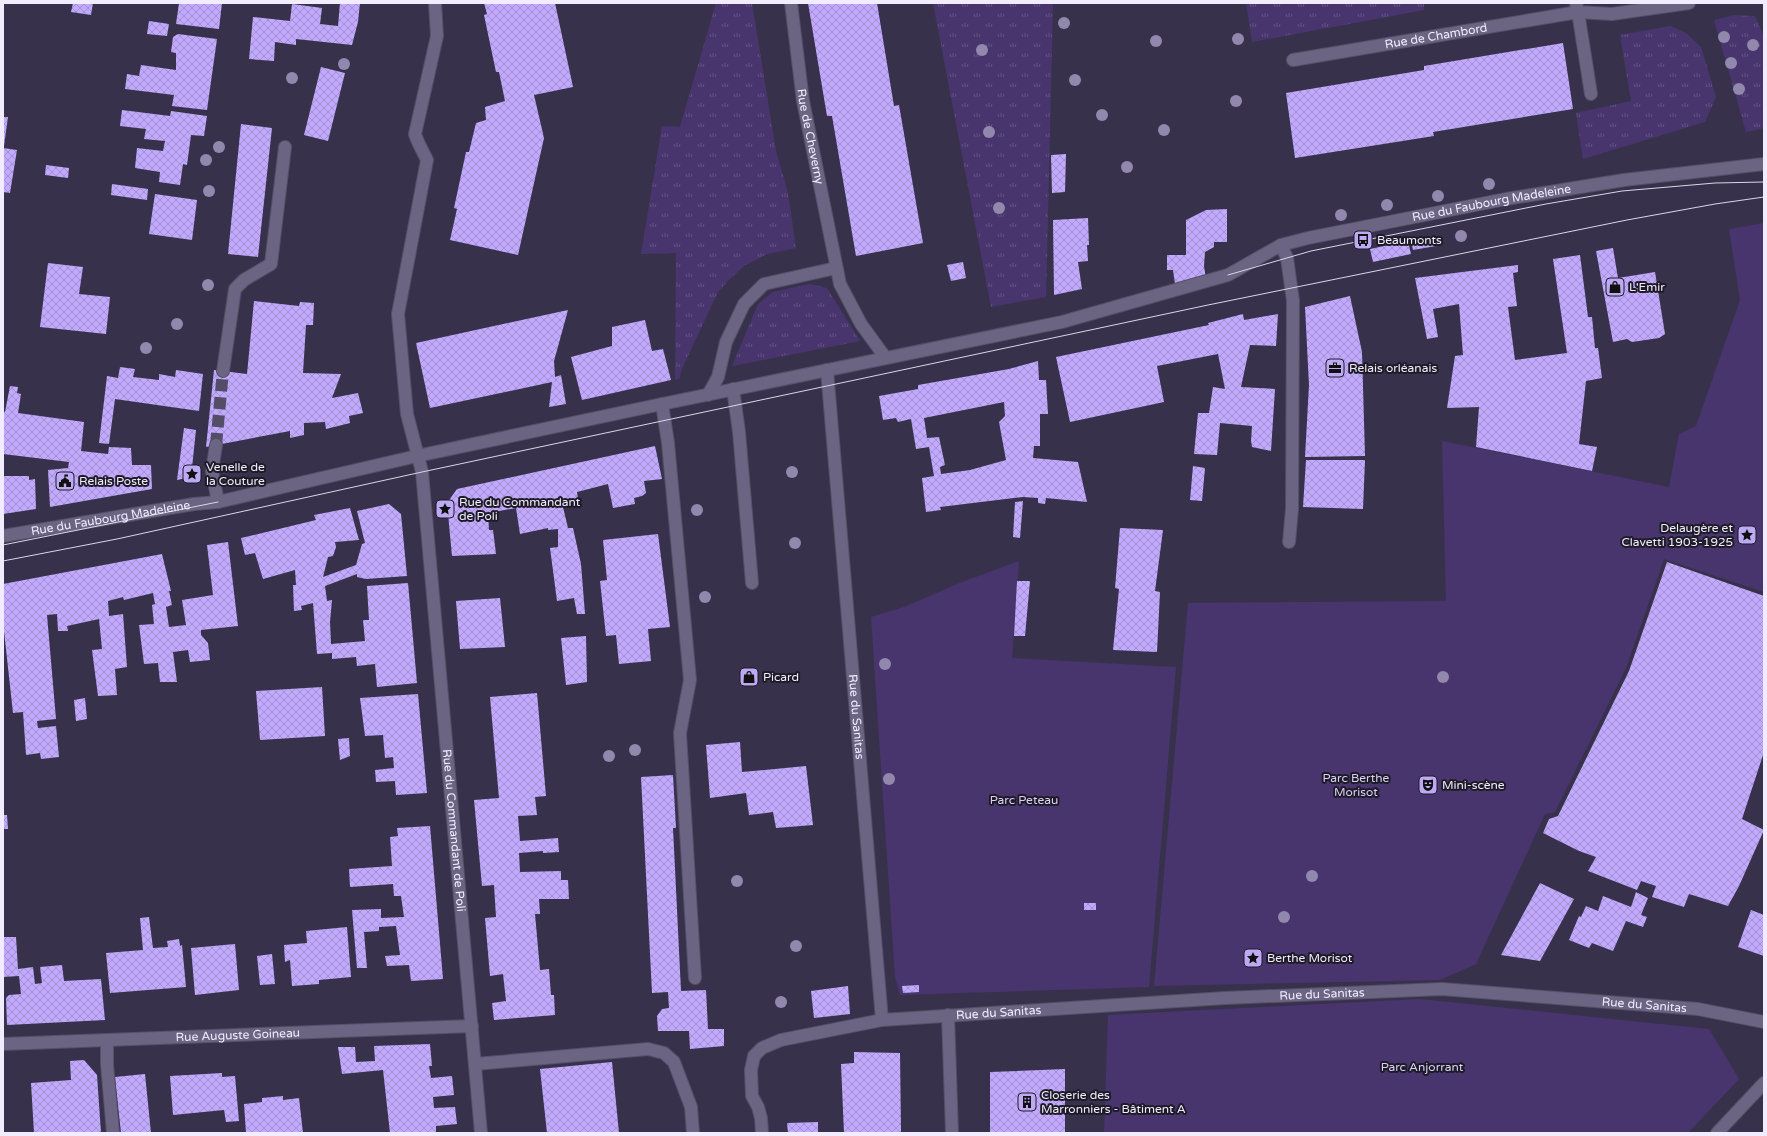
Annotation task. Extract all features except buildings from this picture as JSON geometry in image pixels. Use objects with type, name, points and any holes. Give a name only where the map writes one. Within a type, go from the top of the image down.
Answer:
[{"type":"street","name":"Rue du Commandant de Poli","points":[[435,3],[437,36],[415,134],[426,160],[398,314],[407,414],[422,472],[481,1133]]},
{"type":"street","name":"Rue de Cheverny","points":[[791,3],[803,101],[840,284],[861,324],[885,357]]},
{"type":"street","name":"Rue de Chambord","points":[[1293,60],[1577,8],[1612,14],[1689,3]]},
{"type":"street","points":[[1577,8],[1591,94]]},
{"type":"street","points":[[223,371],[235,289],[244,280],[271,264],[285,147]]},
{"type":"street","name":"Rue du Faubourg Madeleine","points":[[3,536],[186,505],[218,502],[417,456],[885,357],[1062,322],[1228,275],[1281,244],[1506,199],[1592,185],[1764,164]]},
{"type":"street","points":[[1281,244],[1287,258],[1293,301],[1292,509],[1289,542]]},
{"type":"street","points":[[708,395],[718,376],[726,342],[744,304],[764,284],[836,268]]},
{"type":"street","name":"Rue du Sanitas","points":[[827,370],[882,1020],[1226,998],[1442,989],[1698,1009],[1764,1022]]},
{"type":"street","points":[[733,389],[739,432],[752,582]]},
{"type":"street","points":[[662,404],[668,443],[690,680],[680,733],[695,978]]},
{"type":"street","points":[[216,445],[212,471],[218,502]]},
{"type":"street","points":[[948,1015],[952,1133]]},
{"type":"street","points":[[762,1133],[760,1112],[752,1096],[751,1070],[754,1056],[762,1048],[781,1040],[882,1020]]},
{"type":"street","name":"Rue Auguste Goineau","points":[[3,1044],[472,1026]]},
{"type":"street","points":[[107,1040],[107,1064],[113,1133]]},
{"type":"street","points":[[475,1064],[648,1049],[664,1053],[674,1062],[683,1081],[691,1107],[693,1133]]},
{"type":"street","points":[[1717,1133],[1764,1083]]},
{"type":"green space","points":[[716,3],[752,3],[776,151],[788,193],[796,248],[767,254],[744,266],[718,292],[681,371],[680,378],[675,380],[676,253],[641,254],[662,126],[680,127]]},
{"type":"green space","points":[[933,3],[1053,3],[1046,297],[991,307]]},
{"type":"green space","points":[[1246,3],[1424,3],[1424,10],[1252,42]]},
{"type":"green space","points":[[1735,15],[1755,16],[1764,37],[1764,128],[1746,132],[1714,20]]},
{"type":"green space","points":[[1670,26],[1686,33],[1701,47],[1716,97],[1705,122],[1583,159],[1576,113],[1631,101],[1620,35]]},
{"type":"green space","name":"Parc Berthe Morisot","points":[[1764,223],[1764,592],[1664,559],[1626,668],[1555,812],[1545,814],[1476,964],[1440,980],[1154,986],[1188,603],[1446,601],[1442,441],[1669,487],[1679,434],[1696,426],[1740,300],[1729,229]]},
{"type":"green space","points":[[810,284],[827,288],[860,341],[732,366],[758,304],[773,292]]},
{"type":"green space","name":"Parc Peteau","points":[[1019,561],[1012,658],[1176,667],[1149,987],[900,995],[895,977],[871,617],[904,607],[962,582]]},
{"type":"green space","name":"Parc Anjorrant","points":[[1419,999],[1709,1029],[1739,1079],[1688,1133],[1104,1133],[1108,1015]]},
{"type":"tunnel","points":[[216,445],[223,371]]},
{"type":"tram line","points":[[1228,275],[1311,251],[1546,204],[1622,191],[1715,183],[1764,182]]},
{"type":"tram line","points":[[3,561],[117,539],[422,472],[1208,305],[1627,220],[1715,204],[1764,197]]},
{"type":"tram line","points":[[3,545],[218,502]]},
{"type":"place","name":"Beaumonts","points":[[1363,240]]},
{"type":"place","name":"L'Emir","points":[[1615,287]]},
{"type":"place","name":"Relais orléanais","points":[[1335,368]]},
{"type":"place","name":"Venelle de la Couture","points":[[192,474]]},
{"type":"place","name":"Relais Poste","points":[[65,481]]},
{"type":"place","name":"Rue du Commandant de Poli","points":[[445,509]]},
{"type":"place","name":"Delaugère et Clavetti 1903-1925","points":[[1747,535]]},
{"type":"place","name":"Picard","points":[[749,677]]},
{"type":"place","name":"Mini-scène","points":[[1428,785]]},
{"type":"place","name":"Berthe Morisot","points":[[1253,958]]},
{"type":"place","name":"Closerie des Marronniers - Bâtiment A","points":[[1027,1102]]}]
